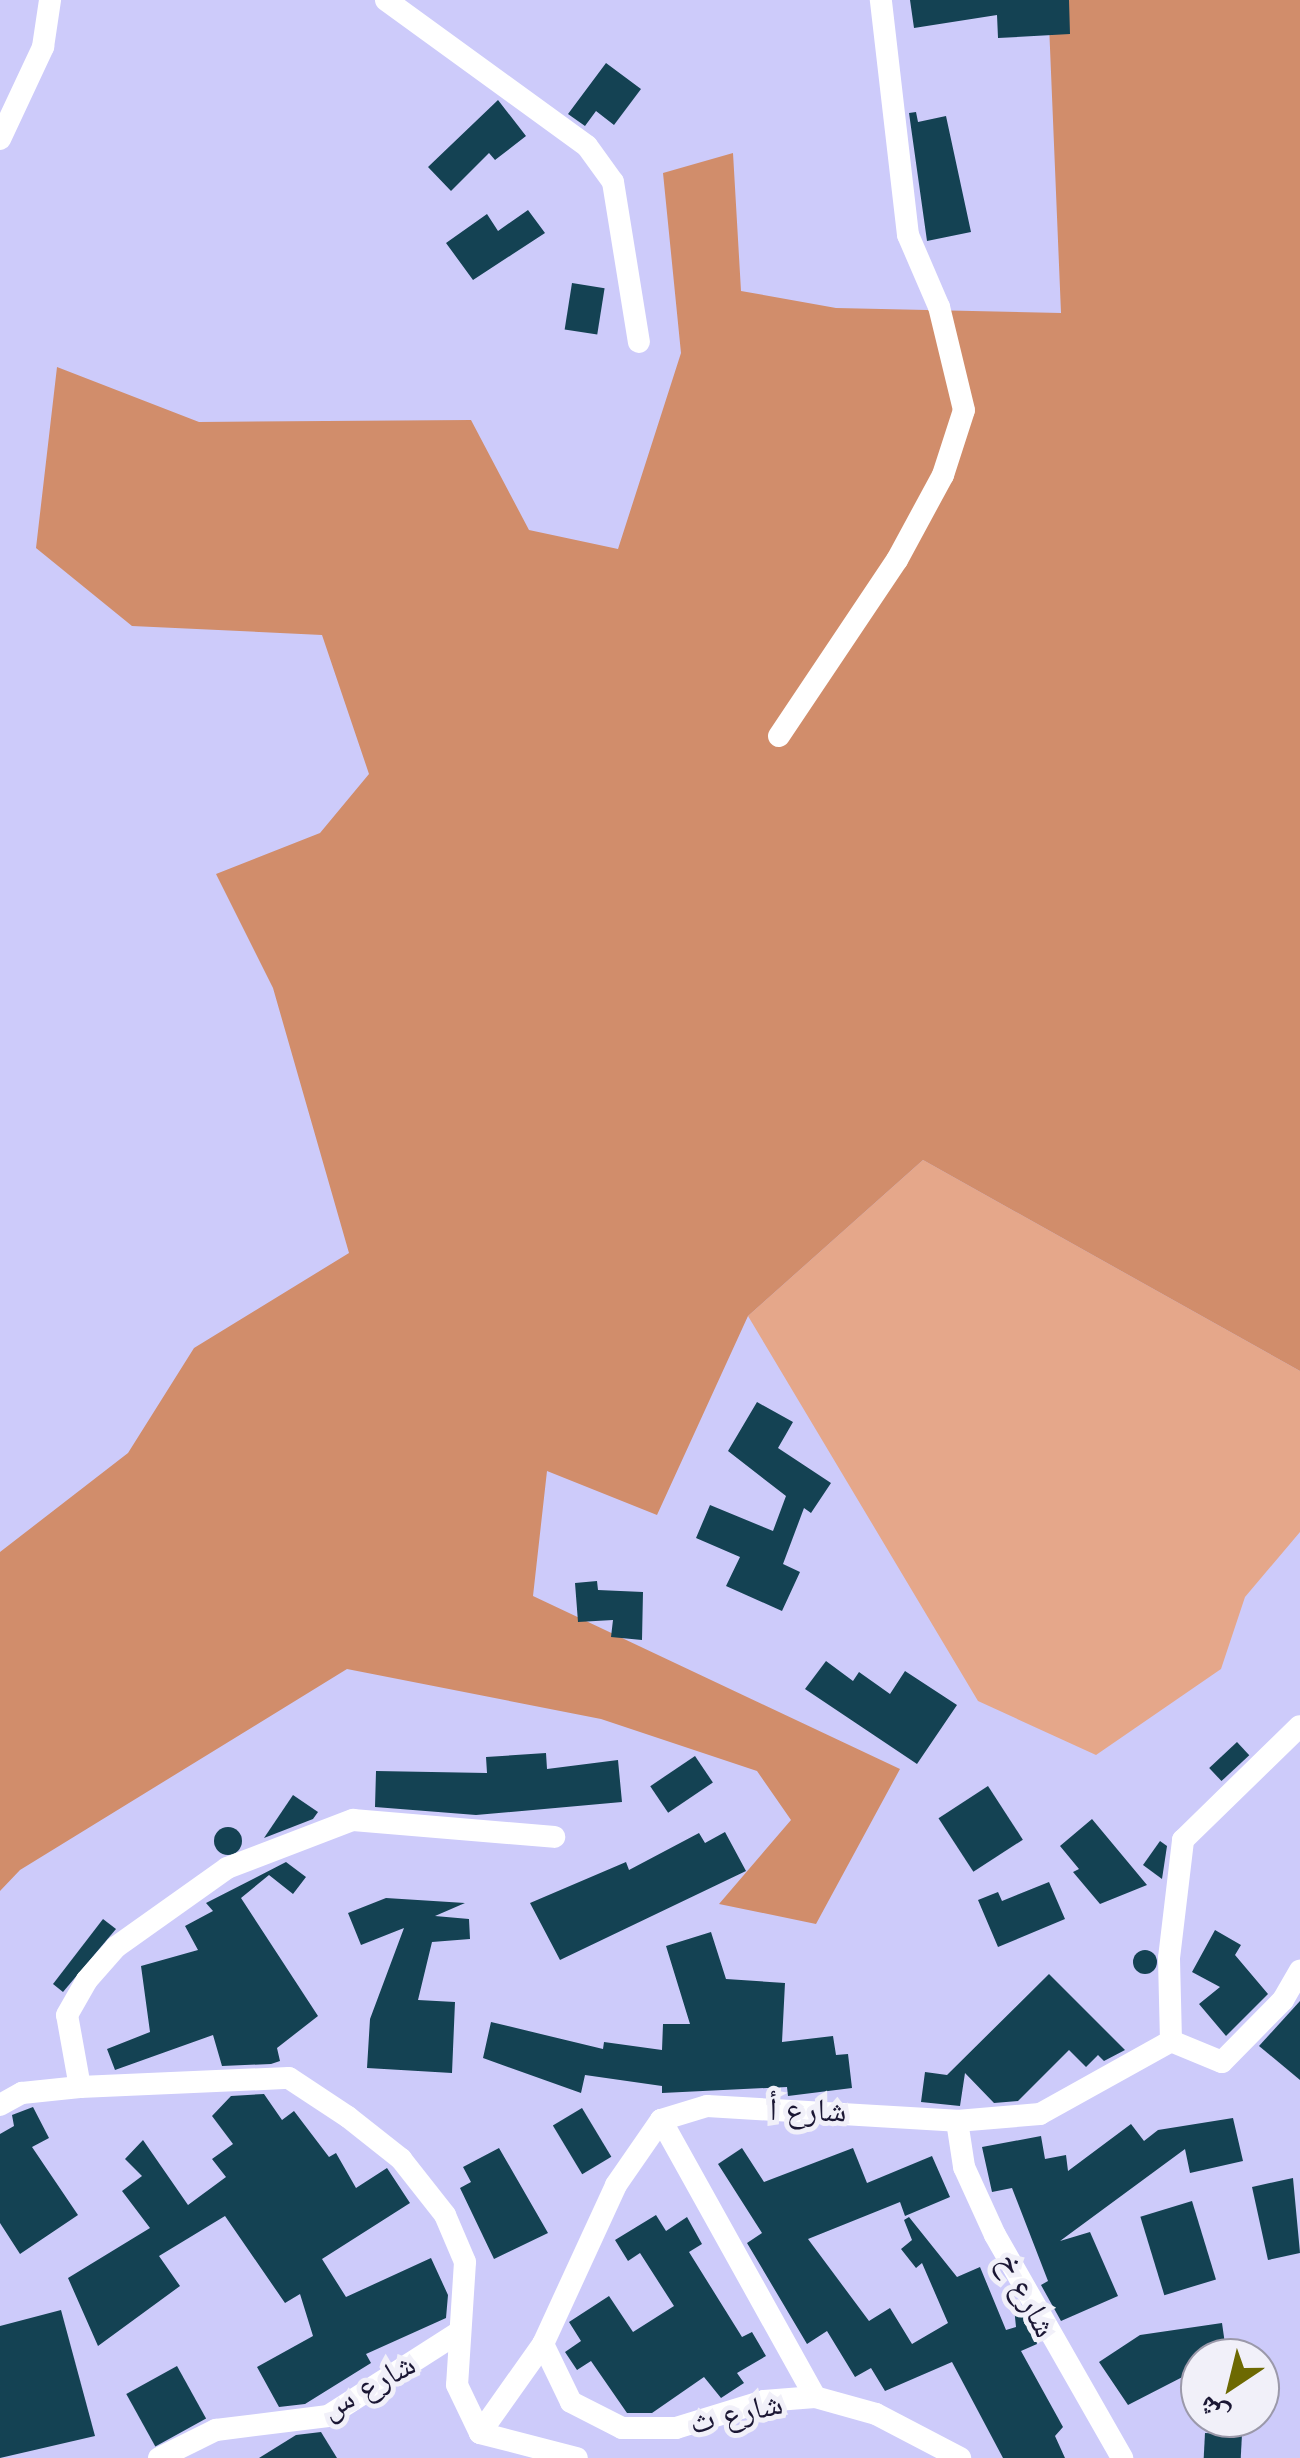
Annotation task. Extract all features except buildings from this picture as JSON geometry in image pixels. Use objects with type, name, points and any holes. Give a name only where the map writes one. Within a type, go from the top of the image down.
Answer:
[{"type":"street","points":[[0,139],[44,47],[50,0]]},
{"type":"street","points":[[386,0],[587,146],[613,182],[639,342]]},
{"type":"street","points":[[778,736],[897,560],[943,475],[964,410],[939,307],[908,236],[880,2]]},
{"type":"street","points":[[1300,1726],[1183,1840],[1169,1958],[1171,2041],[1222,2062],[1283,2000],[1300,1971]]},
{"type":"street","points":[[80,2087],[67,2015],[86,1980],[116,1948],[228,1868],[353,1820],[554,1838]]},
{"type":"street","name":"شارع أ","points":[[661,2120],[707,2106],[957,2121],[1040,2114],[1171,2041]]},
{"type":"street","points":[[0,2105],[22,2093],[80,2087],[290,2078],[401,2159],[444,2215],[465,2262],[457,2385],[480,2433],[577,2458]]},
{"type":"street","points":[[480,2433],[542,2344],[616,2185],[661,2120],[815,2397]]},
{"type":"street","name":"شارع خ","points":[[957,2121],[964,2167],[995,2234],[1122,2458]]},
{"type":"street","name":"شارع ﺱ","points":[[159,2458],[216,2430],[328,2416],[458,2333]]},
{"type":"street","name":"شارع ث","points":[[542,2344],[571,2402],[622,2428],[676,2428],[764,2401],[815,2397],[876,2414],[960,2458]]},
{"type":"shaded area","points":[[1048,0],[1300,0],[1300,1371],[923,1160],[748,1316],[657,1515],[547,1471],[533,1596],[900,1769],[816,1924],[719,1904],[791,1820],[757,1771],[601,1719],[347,1669],[20,1870],[0,1891],[0,1552],[128,1453],[194,1348],[349,1253],[273,988],[216,874],[320,833],[369,774],[322,635],[132,626],[36,548],[57,367],[199,422],[471,420],[529,530],[618,549],[681,353],[663,173],[733,153],[741,291],[836,308],[1061,313]]},
{"type":"shaded area","points":[[923,1160],[1300,1371],[1300,1532],[1245,1597],[1221,1669],[1096,1755],[978,1701],[748,1316]]}]
